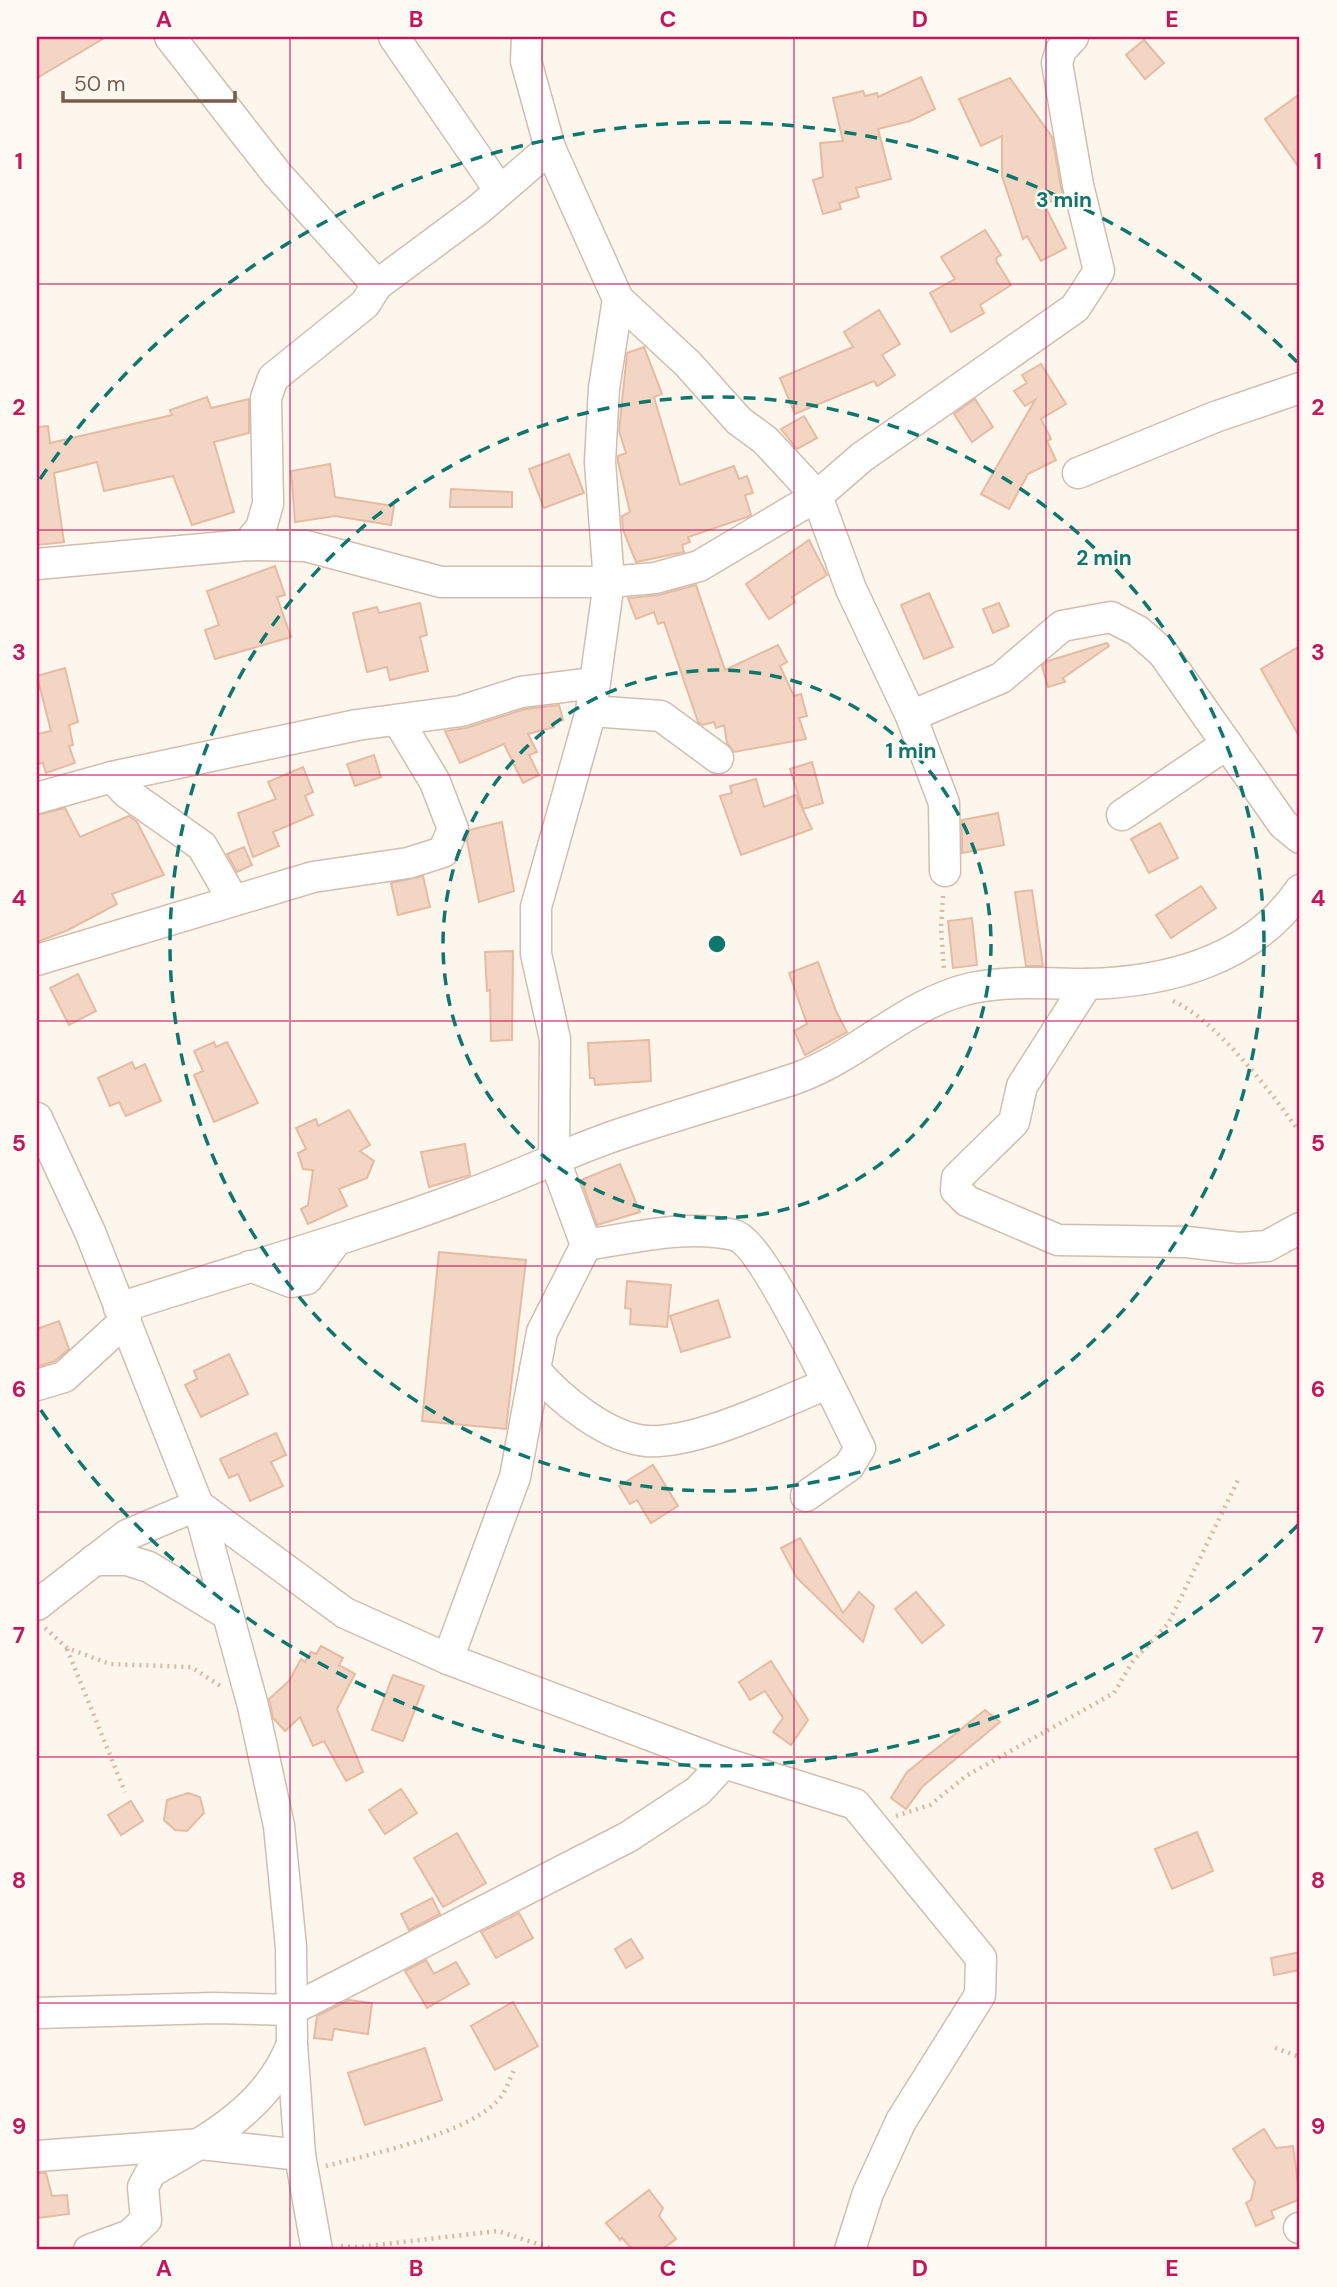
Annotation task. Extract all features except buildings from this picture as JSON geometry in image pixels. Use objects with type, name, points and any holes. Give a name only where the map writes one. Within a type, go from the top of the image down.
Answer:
[{"type":"street","points":[[170,37],[277,174],[377,285]]},
{"type":"street","points":[[394,37],[500,191]]},
{"type":"street","points":[[527,37],[526,61],[550,148],[618,299],[688,364],[739,421],[765,440],[817,496],[851,589],[911,716],[944,803],[945,871]]},
{"type":"street","points":[[37,564],[247,545],[306,546],[441,582],[608,582],[655,578],[699,566],[817,496],[862,457],[1075,308],[1099,271],[1078,185],[1057,63],[1061,50],[1073,37]]},
{"type":"street","points":[[247,545],[261,528],[268,504],[266,398],[273,378],[365,304],[377,285],[500,191],[550,148]]},
{"type":"street","points":[[448,1659],[515,1477],[542,1332],[586,1245],[554,1158],[555,1039],[536,954],[536,907],[593,697],[608,582],[600,462],[604,388],[618,299]]},
{"type":"street","points":[[1078,473],[1215,417],[1300,388]]},
{"type":"street","points":[[911,716],[1002,678],[1062,626],[1111,617],[1138,631],[1163,653],[1283,824],[1300,838]]},
{"type":"street","points":[[37,798],[112,777],[357,726],[400,722],[461,711],[521,692],[593,697],[661,716],[718,758]]},
{"type":"street","points":[[37,960],[313,877],[408,863],[443,852],[453,829],[435,782],[400,722]]},
{"type":"street","points":[[1122,815],[1227,744]]},
{"type":"street","points":[[112,777],[127,793],[201,846],[233,900]]},
{"type":"street","points":[[37,1385],[64,1377],[122,1314],[250,1266],[336,1241],[474,1192],[554,1158],[802,1076],[842,1056],[930,1001],[1010,982],[1087,984],[1148,980],[1208,963],[1277,920],[1300,890]]},
{"type":"street","points":[[1087,984],[1022,1086],[1014,1122],[957,1178],[956,1190],[967,1202],[1058,1240],[1187,1242],[1239,1248],[1267,1246],[1300,1228]]},
{"type":"street","points":[[37,1118],[90,1232],[198,1505],[225,1613],[253,1706],[279,1826],[291,1947],[292,2044],[300,2164],[316,2247]]},
{"type":"street","points":[[586,1245],[682,1231],[736,1236],[748,1243],[768,1271],[860,1448],[849,1466],[806,1496]]},
{"type":"street","points":[[535,1370],[574,1408],[620,1434],[647,1441],[678,1438],[731,1423],[827,1384]]},
{"type":"street","points":[[37,1605],[127,1535],[198,1505]]},
{"type":"street","points":[[198,1505],[345,1613],[448,1659],[724,1763],[855,1804],[981,1958],[983,1969],[980,1996],[901,2121],[867,2193],[849,2250]]},
{"type":"street","points":[[94,1560],[127,1560],[149,1567],[225,1613]]},
{"type":"street","points":[[37,2013],[214,2008],[291,2010],[628,1837],[698,1791],[724,1763]]},
{"type":"street","points":[[89,2250],[130,2235],[146,2220],[143,2187],[151,2172],[201,2144],[242,2116],[285,2062],[292,2044]]},
{"type":"street","points":[[37,2156],[201,2144],[300,2164]]},
{"type":"path","points":[[945,871],[941,928],[946,996]]},
{"type":"path","points":[[1160,999],[1189,1008],[1225,1042],[1300,1133]]},
{"type":"path","points":[[872,1824],[930,1805],[966,1776],[1114,1693],[1133,1661],[1168,1624],[1238,1480]]},
{"type":"path","points":[[37,1621],[67,1648],[110,1664],[191,1667],[253,1706]]},
{"type":"path","points":[[67,1648],[125,1792]]},
{"type":"path","points":[[1275,2048],[1300,2057]]},
{"type":"path","points":[[300,2164],[435,2136],[480,2114],[501,2097],[514,2070]]},
{"type":"path","points":[[316,2247],[359,2247],[498,2231],[556,2250]]}]
